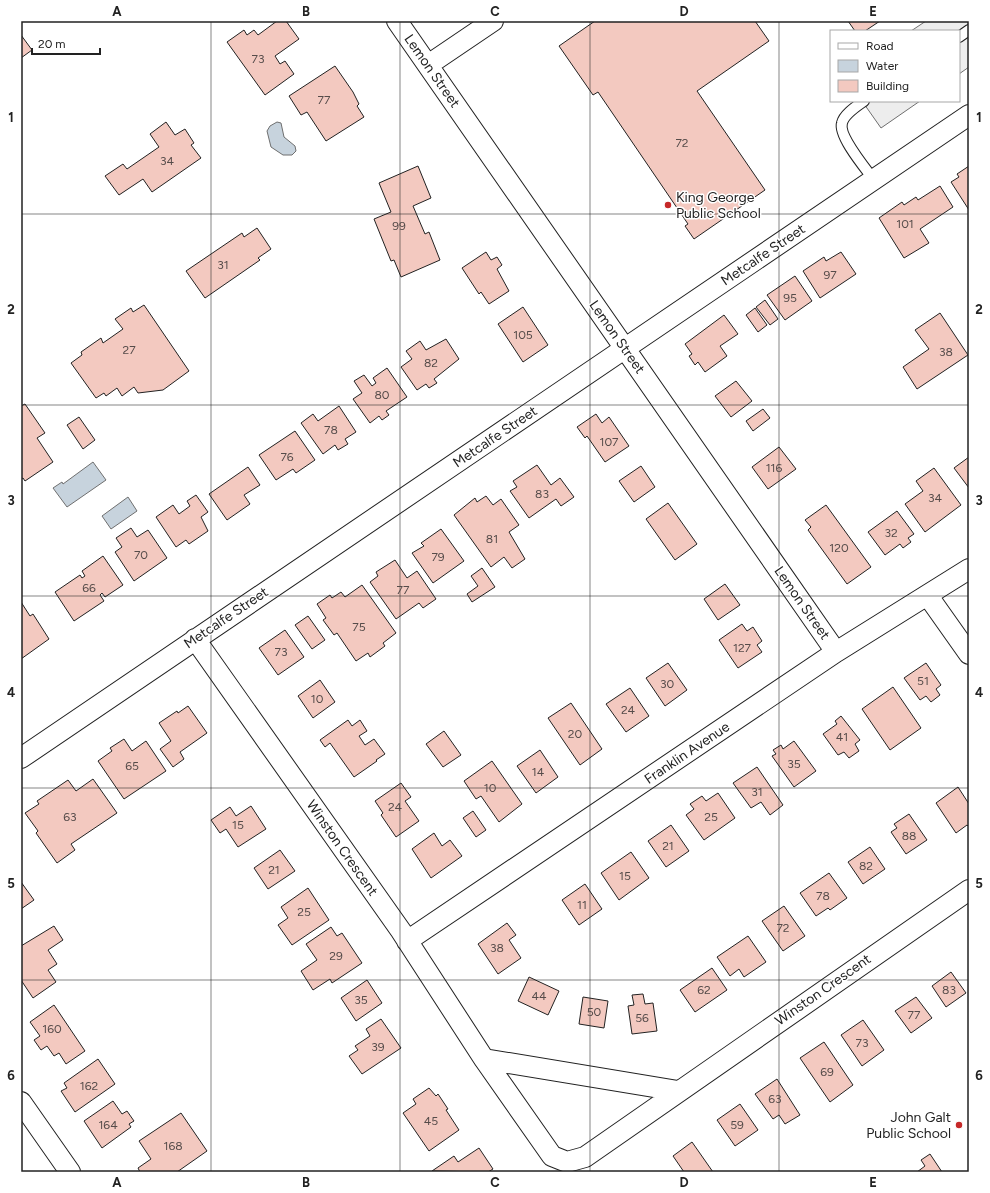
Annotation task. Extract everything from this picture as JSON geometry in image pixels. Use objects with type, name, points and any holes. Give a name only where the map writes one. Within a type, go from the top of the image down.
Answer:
[{"type":"street","name":"Lemon Street","points":[[397,21],[836,652]]},
{"type":"street","points":[[428,65],[493,21]]},
{"type":"street","name":"Metcalfe Street","points":[[21,758],[969,115]]},
{"type":"street","name":"Franklin Avenue","points":[[407,941],[836,652],[969,569]]},
{"type":"street","points":[[928,596],[969,654]]},
{"type":"street","name":"Winston Crescent","points":[[195,639],[407,941],[484,1059],[552,1156],[567,1162],[585,1157],[969,890]]},
{"type":"street","points":[[484,1059],[678,1091]]},
{"type":"street","points":[[21,1102],[70,1172]]},
{"type":"lane","points":[[960,36],[969,30]]},
{"type":"lane","points":[[863,102],[846,116],[842,123],[843,133],[874,180]]},
{"type":"shaded area","points":[[926,21],[969,21],[969,67],[960,73],[960,30],[912,30]]},
{"type":"shaded area","points":[[863,102],[919,102],[881,128]]},
{"type":"water","points":[[277,122],[281,123],[284,137],[295,146],[296,151],[292,155],[283,155],[271,147],[267,131],[270,126]]},
{"type":"water","points":[[93,462],[106,480],[67,507],[53,488],[62,482],[63,484]]},
{"type":"water","points":[[128,497],[137,511],[111,529],[102,516]]},
{"type":"building","points":[[277,21],[286,21],[299,39],[275,56],[280,64],[285,61],[294,74],[265,95],[227,42],[244,30],[247,35],[254,30],[258,35]]},
{"type":"building","points":[[595,21],[755,21],[769,41],[697,91],[765,190],[694,239],[685,226],[688,224],[598,92],[593,95],[559,46]]},
{"type":"building","points":[[848,21],[880,21],[866,30],[854,30]]},
{"type":"building","points":[[21,35],[32,50],[21,58]]},
{"type":"building","points":[[335,66],[353,92],[359,104],[357,106],[364,117],[326,141],[307,112],[301,115],[289,96]]},
{"type":"building","points":[[166,122],[175,135],[185,129],[194,143],[191,145],[201,158],[152,192],[143,179],[119,195],[105,176],[123,164],[127,169],[159,147],[150,134]]},
{"type":"building","points":[[418,166],[431,198],[413,206],[425,234],[429,232],[440,260],[401,277],[394,260],[391,261],[374,219],[391,212],[379,183]]},
{"type":"building","points":[[969,166],[969,210],[951,182],[959,177],[957,174]]},
{"type":"building","points":[[940,186],[953,207],[920,229],[929,243],[904,258],[879,218],[902,202],[904,205],[916,197],[918,200]]},
{"type":"building","points":[[257,228],[271,249],[258,258],[260,260],[205,298],[186,271],[242,233],[244,237]]},
{"type":"building","points":[[486,252],[491,260],[497,257],[502,265],[497,269],[509,291],[489,304],[481,292],[479,294],[462,268]]},
{"type":"building","points":[[841,252],[856,274],[820,298],[803,271],[824,257],[826,261]]},
{"type":"building","points":[[795,276],[812,301],[785,320],[767,295]]},
{"type":"building","points":[[765,300],[778,319],[770,325],[756,307]]},
{"type":"building","points":[[144,305],[189,371],[163,390],[138,393],[134,387],[122,396],[117,388],[106,396],[104,393],[96,398],[71,363],[82,355],[81,352],[101,338],[103,343],[123,329],[115,319],[131,308],[133,312]]},
{"type":"building","points":[[523,307],[548,345],[523,362],[498,324]]},
{"type":"building","points":[[755,308],[767,325],[758,332],[746,315]]},
{"type":"building","points":[[940,313],[968,355],[917,389],[903,367],[929,349],[915,330]]},
{"type":"building","points":[[724,315],[738,334],[720,346],[727,356],[705,372],[698,362],[695,365],[689,356],[692,354],[685,344]]},
{"type":"building","points":[[446,339],[459,359],[434,379],[437,383],[429,388],[426,384],[417,390],[401,367],[412,359],[406,351],[420,341],[426,350]]},
{"type":"building","points":[[387,368],[407,397],[386,411],[389,415],[382,420],[379,416],[370,423],[353,399],[362,393],[354,381],[364,375],[372,386],[376,383],[373,378]]},
{"type":"building","points":[[736,381],[752,401],[731,417],[715,396]]},
{"type":"building","points":[[25,404],[45,433],[37,438],[53,462],[25,481],[23,478],[21,479],[21,406]]},
{"type":"building","points":[[339,406],[356,432],[345,439],[348,444],[338,450],[335,445],[323,454],[301,423],[313,414],[318,421]]},
{"type":"building","points":[[763,409],[770,418],[753,431],[746,421]]},
{"type":"building","points":[[596,414],[602,423],[609,417],[629,446],[605,462],[587,436],[585,438],[577,427]]},
{"type":"building","points":[[79,417],[95,440],[83,449],[67,425]]},
{"type":"building","points":[[295,431],[315,460],[296,473],[293,469],[276,480],[259,455]]},
{"type":"building","points":[[779,447],[796,469],[768,489],[752,467]]},
{"type":"building","points":[[969,457],[969,488],[954,468]]},
{"type":"building","points":[[537,465],[551,485],[560,478],[574,497],[561,506],[556,499],[529,518],[510,491],[517,487],[513,481]]},
{"type":"building","points":[[641,466],[655,487],[634,502],[619,481]]},
{"type":"building","points":[[248,467],[260,485],[244,495],[250,504],[227,520],[209,494]]},
{"type":"building","points":[[934,468],[961,505],[925,532],[905,504],[923,491],[916,481]]},
{"type":"building","points":[[196,495],[208,512],[201,517],[208,531],[189,544],[186,540],[176,547],[156,517],[173,505],[179,514],[190,506],[187,501]]},
{"type":"building","points":[[486,496],[493,505],[501,499],[519,525],[509,532],[525,559],[512,568],[504,557],[491,567],[454,515],[475,498],[477,502]]},
{"type":"building","points":[[668,503],[697,544],[675,560],[646,519]]},
{"type":"building","points":[[826,505],[871,567],[847,584],[808,530],[811,527],[805,520]]},
{"type":"building","points":[[897,511],[914,534],[908,538],[911,542],[903,548],[900,544],[885,555],[868,532]]},
{"type":"building","points":[[131,528],[137,537],[148,530],[167,558],[134,581],[115,552],[122,547],[116,538]]},
{"type":"building","points":[[441,529],[464,561],[433,583],[412,553],[424,546],[421,543]]},
{"type":"building","points":[[103,556],[123,585],[105,597],[102,593],[100,595],[104,601],[74,621],[55,592],[80,575],[82,578],[85,576],[82,571]]},
{"type":"building","points":[[395,560],[407,578],[417,571],[436,599],[423,608],[419,603],[396,619],[370,582],[378,576],[376,572]]},
{"type":"building","points":[[482,568],[495,587],[472,602],[467,594],[478,586],[471,576]]},
{"type":"building","points":[[725,584],[740,605],[718,620],[704,599]]},
{"type":"building","points":[[362,585],[396,633],[383,643],[385,646],[370,657],[368,653],[356,661],[337,633],[334,635],[323,620],[326,618],[317,604],[330,595],[332,598],[341,592],[345,597]]},
{"type":"building","points":[[21,602],[30,616],[33,614],[49,639],[21,659]]},
{"type":"building","points":[[308,616],[325,640],[312,649],[295,625]]},
{"type":"building","points":[[742,624],[747,631],[753,627],[762,641],[757,645],[762,652],[738,668],[719,640]]},
{"type":"building","points":[[285,630],[304,657],[278,675],[259,648]]},
{"type":"building","points":[[668,663],[687,690],[665,706],[646,678]]},
{"type":"building","points":[[926,663],[941,685],[936,689],[940,695],[931,702],[926,696],[920,700],[904,678]]},
{"type":"building","points":[[320,680],[335,702],[313,718],[298,696]]},
{"type":"building","points":[[893,687],[921,728],[890,750],[862,709]]},
{"type":"building","points":[[630,688],[649,716],[626,732],[606,704]]},
{"type":"building","points":[[571,703],[602,749],[580,765],[548,718]]},
{"type":"building","points":[[188,706],[207,733],[180,752],[184,759],[173,767],[160,749],[171,741],[159,723],[177,711],[178,713]]},
{"type":"building","points":[[841,716],[860,740],[855,744],[859,751],[849,758],[844,752],[838,755],[823,734],[837,724],[835,721]]},
{"type":"building","points":[[348,720],[352,726],[360,720],[367,731],[359,736],[365,745],[374,739],[385,754],[354,777],[330,743],[325,747],[320,740]]},
{"type":"building","points":[[444,731],[461,755],[443,767],[426,744]]},
{"type":"building","points":[[124,739],[132,751],[146,741],[166,771],[124,799],[98,761],[112,751],[110,748]]},
{"type":"building","points":[[794,741],[816,771],[794,787],[772,756],[776,754],[773,750],[781,745],[783,749]]},
{"type":"building","points":[[540,750],[558,777],[536,793],[517,766]]},
{"type":"building","points":[[492,761],[522,804],[499,822],[481,796],[476,799],[464,781]]},
{"type":"building","points":[[757,767],[783,805],[770,815],[761,802],[751,808],[733,783]]},
{"type":"building","points":[[93,779],[117,813],[71,844],[75,850],[57,863],[36,833],[38,831],[25,813],[39,804],[37,801],[68,780],[76,791]]},
{"type":"building","points":[[401,783],[411,797],[405,801],[419,821],[396,837],[381,815],[383,813],[375,801]]},
{"type":"building","points":[[958,787],[969,804],[969,827],[967,825],[956,833],[936,803]]},
{"type":"building","points":[[718,793],[735,818],[704,840],[686,815],[694,809],[690,804],[702,796],[706,801]]},
{"type":"building","points":[[251,806],[266,829],[238,847],[226,829],[220,833],[211,820],[230,807],[236,816]]},
{"type":"building","points":[[473,811],[486,830],[476,837],[463,818]]},
{"type":"building","points":[[909,814],[927,840],[906,854],[891,832],[897,828],[894,824]]},
{"type":"building","points":[[671,825],[689,851],[666,867],[648,841]]},
{"type":"building","points":[[434,833],[442,846],[450,840],[462,856],[431,878],[412,849]]},
{"type":"building","points":[[870,847],[885,869],[863,884],[848,862]]},
{"type":"building","points":[[280,850],[295,871],[268,889],[254,868]]},
{"type":"building","points":[[631,852],[649,878],[619,900],[601,873]]},
{"type":"building","points":[[829,873],[847,898],[830,910],[828,908],[816,916],[800,893]]},
{"type":"building","points":[[21,882],[34,900],[21,909]]},
{"type":"building","points":[[585,884],[602,909],[579,925],[562,900]]},
{"type":"building","points":[[308,888],[329,920],[292,945],[278,925],[288,918],[281,907]]},
{"type":"building","points":[[784,906],[805,936],[783,951],[762,921]]},
{"type":"building","points":[[507,923],[516,935],[509,940],[521,958],[498,974],[478,944]]},
{"type":"building","points":[[54,926],[63,940],[48,950],[57,964],[48,970],[56,982],[33,998],[21,980],[21,946]]},
{"type":"building","points":[[331,927],[337,936],[342,933],[362,963],[332,983],[330,979],[313,990],[301,971],[317,960],[306,944]]},
{"type":"building","points":[[748,936],[766,962],[744,977],[739,969],[730,976],[717,957]]},
{"type":"building","points":[[712,968],[727,990],[695,1012],[680,990]]},
{"type":"building","points":[[951,972],[966,993],[946,1007],[932,986]]},
{"type":"building","points":[[529,977],[559,991],[548,1015],[518,1001]]},
{"type":"building","points":[[367,980],[382,1003],[356,1021],[341,998]]},
{"type":"building","points":[[643,994],[645,1004],[653,1003],[657,1031],[632,1034],[628,1006],[634,1005],[632,995]]},
{"type":"building","points":[[583,997],[608,1001],[604,1028],[579,1024]]},
{"type":"building","points":[[916,997],[932,1018],[911,1033],[895,1011]]},
{"type":"building","points":[[54,1005],[85,1051],[66,1064],[59,1053],[54,1056],[47,1046],[41,1050],[34,1040],[40,1036],[30,1022]]},
{"type":"building","points":[[381,1019],[401,1048],[362,1074],[349,1056],[358,1050],[355,1046],[370,1036],[366,1029]]},
{"type":"building","points":[[863,1020],[884,1050],[862,1066],[841,1035]]},
{"type":"building","points":[[824,1042],[853,1085],[830,1102],[800,1058]]},
{"type":"building","points":[[98,1059],[115,1084],[75,1112],[61,1091],[67,1088],[64,1083]]},
{"type":"building","points":[[777,1079],[800,1115],[785,1124],[779,1115],[773,1119],[755,1094]]},
{"type":"building","points":[[429,1088],[436,1096],[438,1094],[459,1130],[429,1151],[403,1113],[416,1104],[413,1099]]},
{"type":"building","points":[[113,1101],[122,1114],[127,1111],[134,1121],[129,1124],[131,1127],[102,1148],[84,1121]]},
{"type":"building","points":[[740,1104],[758,1130],[735,1146],[717,1120]]},
{"type":"building","points":[[181,1113],[207,1151],[177,1172],[140,1172],[138,1168],[151,1159],[139,1141]]},
{"type":"building","points":[[692,1142],[713,1172],[684,1172],[673,1156]]},
{"type":"building","points":[[479,1148],[493,1169],[488,1172],[432,1171],[454,1156],[458,1162]]},
{"type":"building","points":[[930,1154],[942,1172],[917,1172],[925,1166],[921,1160]]},
{"type":"place","name":"King George Public School","points":[[668,205]]},
{"type":"place","name":"John Galt Public School","points":[[959,1125]]}]
